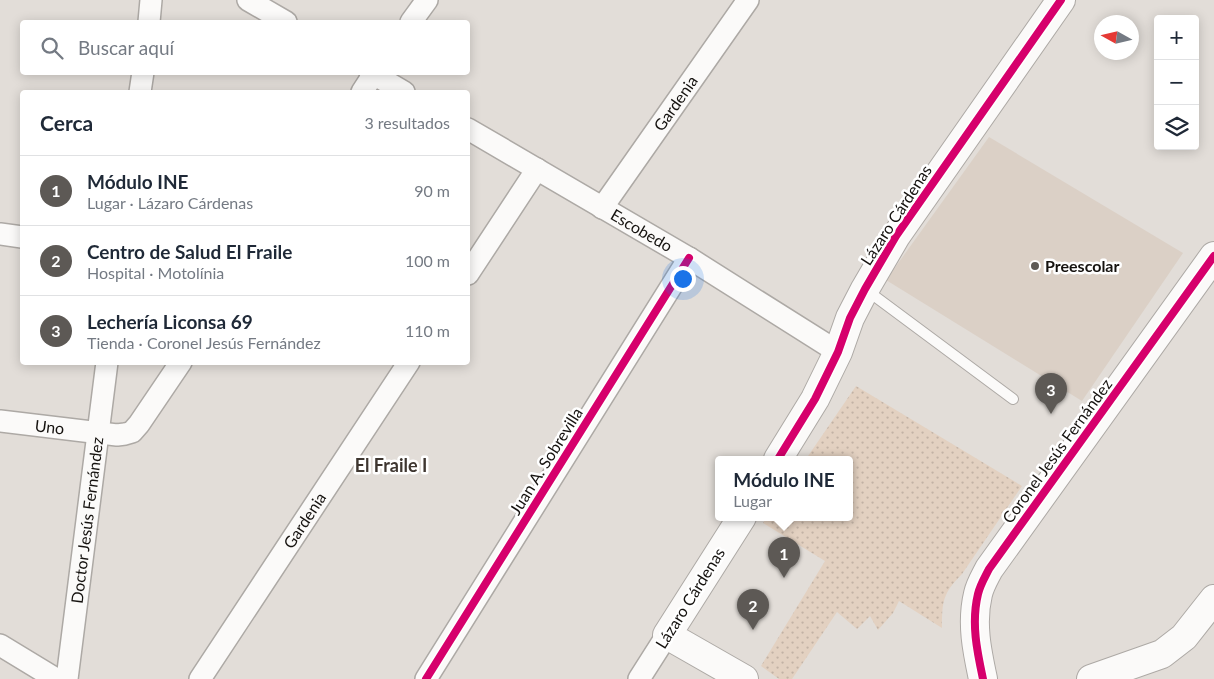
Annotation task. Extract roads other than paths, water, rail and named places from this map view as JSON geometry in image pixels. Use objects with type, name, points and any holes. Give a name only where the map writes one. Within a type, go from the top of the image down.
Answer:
[{"type":"street","points":[[149,20],[152,0]]},
{"type":"street","points":[[248,0],[283,20]]},
{"type":"street","points":[[412,20],[427,0]]},
{"type":"street","name":"Gardenia","points":[[602,208],[748,0]]},
{"type":"street","name":"Lázaro Cárdenas","points":[[780,456],[816,399],[838,352],[850,318],[896,236],[1061,0]]},
{"type":"street","points":[[140,90],[142,75]]},
{"type":"street","points":[[363,90],[372,75]]},
{"type":"street","points":[[376,75],[401,90]]},
{"type":"street","name":"Escobedo","points":[[470,130],[689,258],[838,352]]},
{"type":"street","points":[[470,271],[537,170]]},
{"type":"street","points":[[0,234],[20,236]]},
{"type":"street","name":"Coronel Jesús Fernández","points":[[983,679],[976,645],[974,617],[978,592],[989,569],[1214,256]]},
{"type":"street","name":"Juan A. Sobrevilla","points":[[426,679],[689,258]]},
{"type":"street","name":"Doctor Jesús Fernández","points":[[67,679],[107,365]]},
{"type":"street","name":"Uno","points":[[0,421],[98,433],[125,434],[132,432],[178,365]]},
{"type":"street","name":"Gardenia","points":[[200,679],[407,365]]},
{"type":"street","name":"Lázaro Cárdenas","points":[[639,679],[739,521]]},
{"type":"street","points":[[1092,679],[1162,654],[1184,636],[1214,599]]},
{"type":"street","points":[[667,635],[744,679]]},
{"type":"street","points":[[0,645],[56,679]]},
{"type":"lane","points":[[865,289],[1013,399]]},
{"type":"place","name":"Preescolar","points":[[1035,266]]},
{"type":"place","name":"Lechería Liconsa 69","points":[[1051,414]]},
{"type":"place","name":"Módulo INE","points":[[784,578]]},
{"type":"place","name":"Centro de Salud El Fraile","points":[[753,630]]},
{"type":"district","name":"El Fraile I","points":[[391,466]]}]
